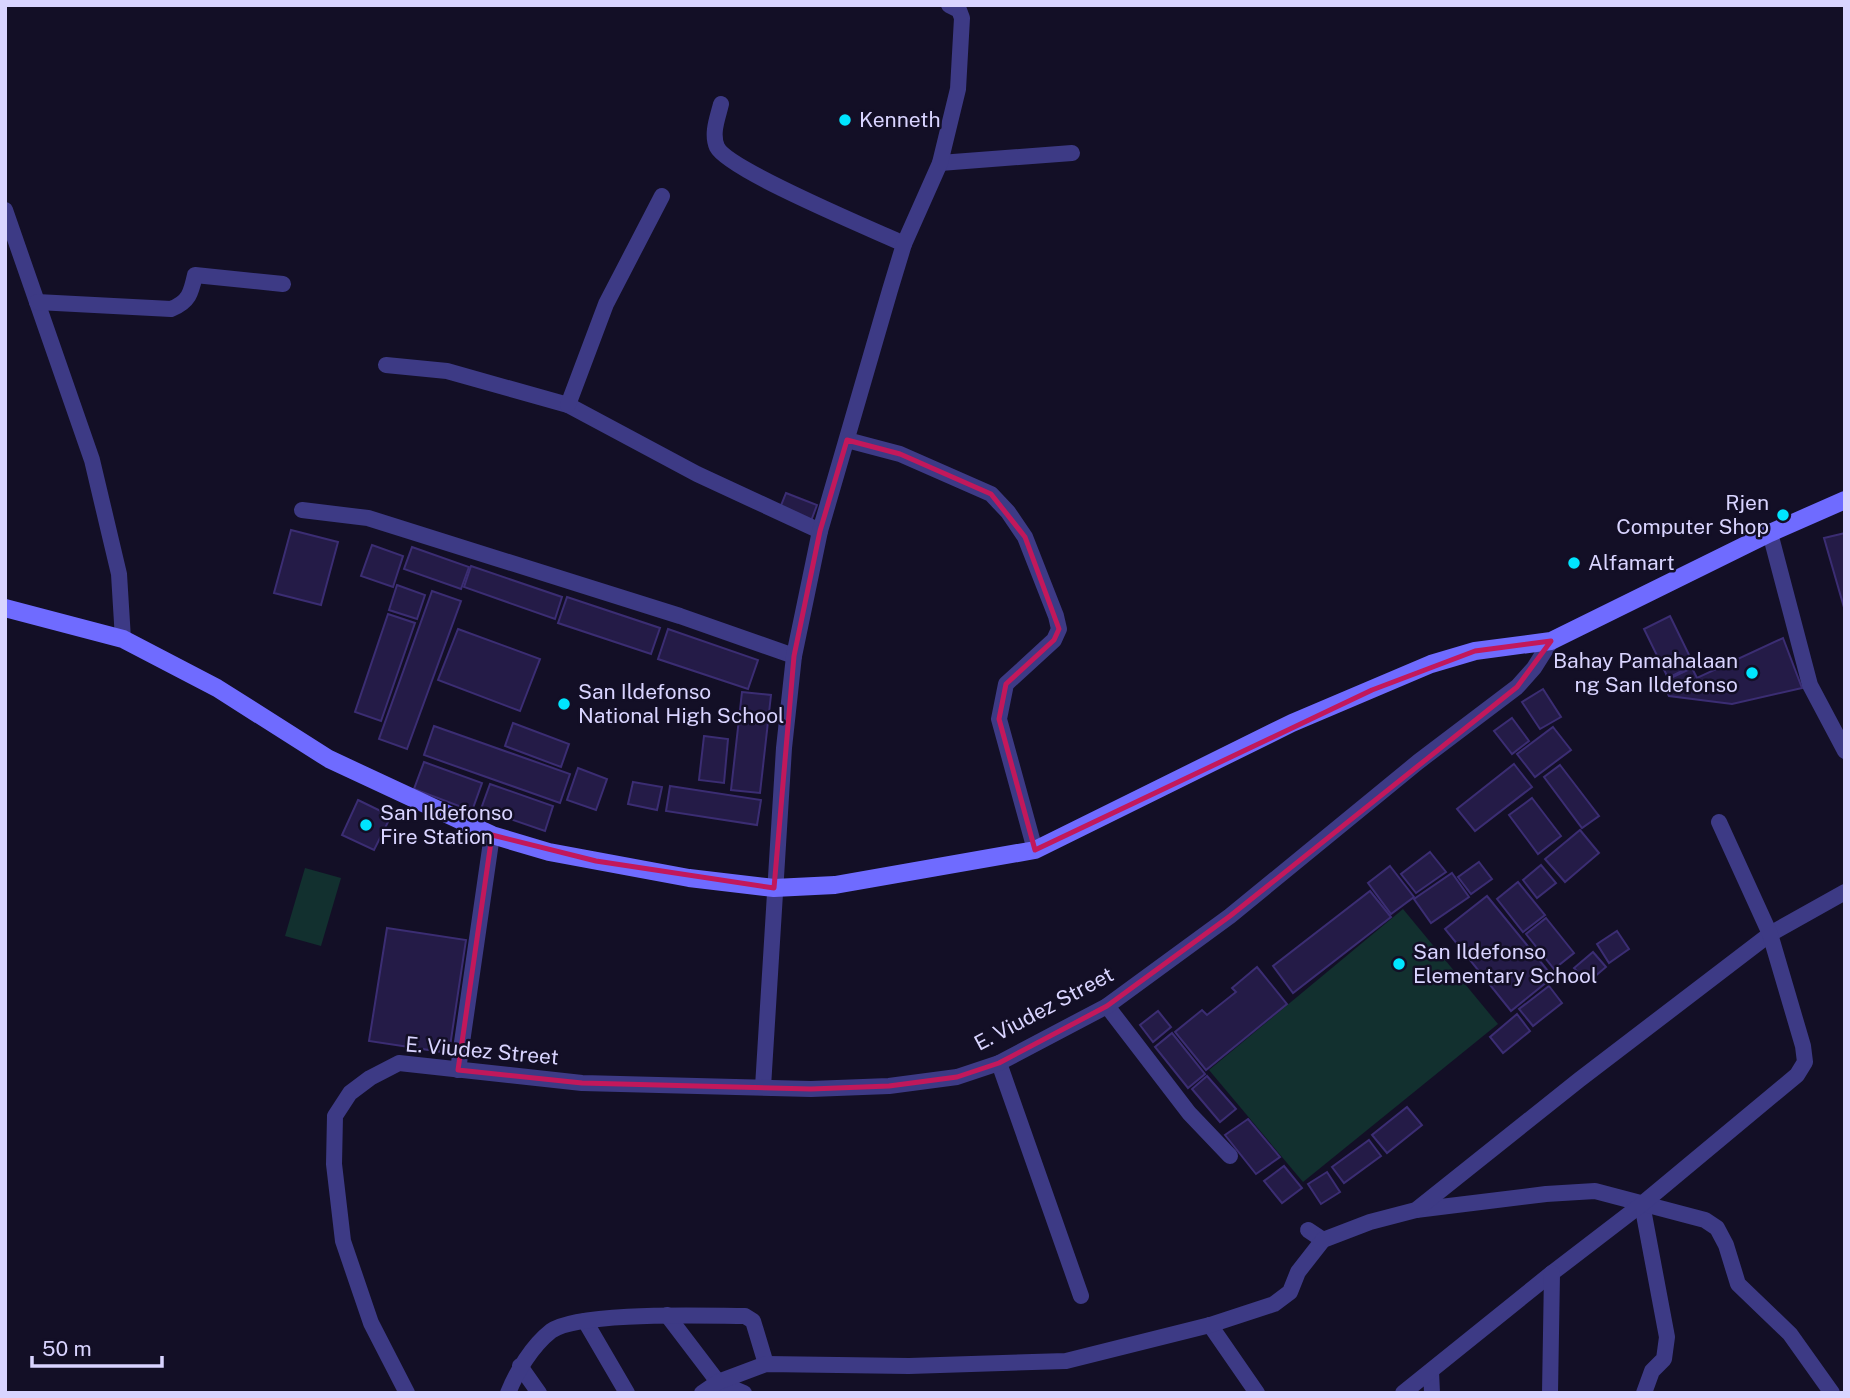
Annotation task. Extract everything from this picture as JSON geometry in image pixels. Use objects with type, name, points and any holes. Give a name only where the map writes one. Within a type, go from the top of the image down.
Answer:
[{"type":"street","points":[[763,1087],[784,748],[794,656],[820,531],[904,244],[940,163],[958,89],[963,32],[959,10],[949,5]]},
{"type":"street","points":[[721,104],[714,132],[717,147],[727,159],[760,178],[904,244]]},
{"type":"street","points":[[940,163],[1072,153]]},
{"type":"street","points":[[568,405],[606,304],[662,196]]},
{"type":"street","points":[[5,210],[92,460],[119,574],[123,639]]},
{"type":"street","points":[[37,302],[171,309],[190,297],[195,275],[283,284]]},
{"type":"street","points":[[386,365],[447,371],[568,405],[697,474],[820,531]]},
{"type":"street","points":[[847,440],[900,454],[991,494],[1008,512],[1025,537],[1059,629],[1054,640],[1006,684],[999,719],[1035,850]]},
{"type":"street","points":[[5,608],[123,639],[217,688],[329,759],[492,835],[549,852],[689,878],[775,888],[835,885],[1035,850],[1292,723],[1430,664],[1475,651],[1551,641],[1770,533],[1845,500]]},
{"type":"street","points":[[302,510],[368,518],[680,616],[794,656]]},
{"type":"street","points":[[1770,533],[1810,685],[1845,751]]},
{"type":"street","name":"E. Viudez Street","points":[[407,1393],[371,1324],[343,1241],[334,1164],[335,1116],[350,1093],[370,1078],[399,1063],[582,1083],[811,1089],[889,1086],[957,1077],[999,1063],[1107,1006],[1230,916],[1418,762],[1517,687],[1534,668],[1551,641]]},
{"type":"street","points":[[1403,1393],[1642,1204],[1797,1075],[1805,1062],[1803,1046],[1770,934],[1719,822]]},
{"type":"street","points":[[458,1070],[492,835]]},
{"type":"street","points":[[1416,1210],[1770,934],[1845,892]]},
{"type":"street","points":[[1107,1006],[1189,1113],[1230,1156]]},
{"type":"street","points":[[999,1063],[1082,1296]]},
{"type":"street","points":[[702,1393],[718,1382],[766,1364],[909,1366],[1066,1361],[1210,1325],[1274,1304],[1290,1292],[1298,1272],[1324,1240],[1370,1222],[1416,1210],[1546,1194],[1595,1191],[1705,1220],[1717,1228],[1726,1245],[1738,1284],[1790,1334],[1832,1393]]},
{"type":"street","points":[[1642,1204],[1667,1337],[1664,1359],[1651,1371],[1644,1393]]},
{"type":"street","points":[[1308,1230],[1324,1240]]},
{"type":"street","points":[[1549,1393],[1552,1273]]},
{"type":"street","points":[[508,1393],[520,1366],[551,1331],[585,1321],[667,1315],[745,1316],[754,1321],[766,1364]]},
{"type":"street","points":[[667,1315],[718,1382],[744,1393]]},
{"type":"street","points":[[585,1321],[627,1393]]},
{"type":"street","points":[[1210,1325],[1257,1393]]},
{"type":"street","points":[[520,1366],[539,1393]]},
{"type":"street","points":[[1431,1371],[1432,1393]]},
{"type":"highlighted area","points":[[847,440],[900,454],[991,494],[1025,537],[1059,629],[1054,640],[1006,684],[999,719],[1035,850],[1372,690],[1475,651],[1551,641],[1517,687],[1230,916],[1107,1006],[999,1063],[957,1077],[889,1086],[811,1089],[582,1083],[458,1070],[492,835],[596,861],[774,888],[794,656],[820,531]]},
{"type":"green space","points":[[305,868],[341,878],[321,946],[285,936]]},
{"type":"green space","points":[[1403,909],[1498,1024],[1303,1182],[1209,1070]]},
{"type":"building","points":[[786,493],[817,505],[811,521],[780,508]]},
{"type":"building","points":[[291,530],[338,542],[321,605],[274,593]]},
{"type":"building","points":[[1845,533],[1845,611],[1824,538]]},
{"type":"building","points":[[372,545],[403,556],[393,587],[361,576]]},
{"type":"building","points":[[412,547],[469,567],[461,589],[404,569]]},
{"type":"building","points":[[471,566],[562,597],[555,619],[464,587]]},
{"type":"building","points":[[397,585],[425,595],[417,619],[389,610]]},
{"type":"building","points":[[432,591],[461,601],[407,749],[379,739]]},
{"type":"building","points":[[567,597],[660,628],[651,654],[558,623]]},
{"type":"building","points":[[388,614],[415,623],[381,721],[355,712]]},
{"type":"building","points":[[1670,616],[1694,665],[1668,678],[1644,629]]},
{"type":"building","points":[[458,629],[540,659],[520,711],[438,680]]},
{"type":"building","points":[[668,629],[758,660],[748,689],[658,659]]},
{"type":"building","name":"Bahay Pamahalaan ng San Ildefonso","points":[[1783,638],[1802,688],[1732,704],[1669,696],[1662,682],[1692,668],[1697,678]]},
{"type":"building","points":[[1543,689],[1561,717],[1540,729],[1522,702]]},
{"type":"building","points":[[742,692],[771,695],[760,793],[731,790]]},
{"type":"building","points":[[1512,718],[1529,741],[1512,754],[1494,731]]},
{"type":"building","points":[[513,723],[569,744],[561,767],[505,746]]},
{"type":"building","points":[[434,726],[570,774],[560,803],[424,755]]},
{"type":"building","points":[[1553,727],[1571,750],[1535,777],[1517,754]]},
{"type":"building","points":[[704,736],[728,739],[724,783],[699,780]]},
{"type":"building","points":[[424,762],[482,783],[472,811],[414,789]]},
{"type":"building","points":[[1514,764],[1532,787],[1475,831],[1457,809]]},
{"type":"building","points":[[1560,765],[1599,816],[1582,828],[1544,777]]},
{"type":"building","points":[[578,768],[607,779],[596,810],[567,800]]},
{"type":"building","points":[[633,782],[662,787],[657,810],[628,804]]},
{"type":"building","points":[[490,784],[553,806],[545,831],[481,809]]},
{"type":"building","points":[[670,786],[761,800],[757,825],[666,811]]},
{"type":"building","points":[[1532,798],[1561,836],[1538,854],[1509,815]]},
{"type":"building","name":"San Ildefonso Fire Station","points":[[358,800],[391,816],[374,850],[342,835]]},
{"type":"building","points":[[1580,830],[1599,853],[1565,882],[1545,859]]},
{"type":"building","points":[[1430,852],[1446,872],[1416,893],[1401,874]]},
{"type":"building","points":[[1479,862],[1492,879],[1471,894],[1458,877]]},
{"type":"building","points":[[1541,865],[1556,883],[1537,898],[1523,880]]},
{"type":"building","points":[[1390,866],[1414,897],[1391,914],[1368,883]]},
{"type":"building","points":[[1452,873],[1469,897],[1431,923],[1414,899]]},
{"type":"building","points":[[1518,882],[1545,915],[1523,932],[1497,899]]},
{"type":"building","points":[[1370,891],[1391,917],[1293,993],[1273,966]]},
{"type":"building","points":[[1487,896],[1553,977],[1511,1011],[1445,929]]},
{"type":"building","points":[[1546,918],[1574,953],[1554,969],[1526,934]]},
{"type":"building","points":[[387,928],[466,940],[449,1053],[369,1041]]},
{"type":"building","points":[[1617,931],[1629,949],[1609,963],[1597,944]]},
{"type":"building","points":[[1593,952],[1606,967],[1587,983],[1574,968]]},
{"type":"building","points":[[1257,967],[1287,1004],[1206,1070],[1175,1032],[1202,1010],[1207,1015],[1236,992],[1232,988]]},
{"type":"building","points":[[1549,986],[1562,1003],[1533,1026],[1519,1009]]},
{"type":"building","points":[[1158,1011],[1171,1027],[1153,1042],[1140,1025]]},
{"type":"building","points":[[1517,1014],[1530,1031],[1503,1053],[1490,1037]]},
{"type":"building","points":[[1172,1033],[1205,1074],[1188,1088],[1155,1047]]},
{"type":"building","points":[[1207,1076],[1236,1109],[1220,1122],[1192,1089]]},
{"type":"building","points":[[1407,1107],[1422,1125],[1387,1153],[1372,1135]]},
{"type":"building","points":[[1248,1119],[1280,1157],[1256,1174],[1225,1135]]},
{"type":"building","points":[[1369,1140],[1381,1156],[1344,1183],[1332,1167]]},
{"type":"building","points":[[1284,1166],[1302,1188],[1282,1203],[1264,1181]]},
{"type":"building","points":[[1327,1172],[1340,1192],[1321,1204],[1308,1184]]},
{"type":"place","name":"Kenneth","points":[[845,120]]},
{"type":"place","name":"Rjen Computer Shop","points":[[1783,515]]},
{"type":"place","name":"Alfamart","points":[[1574,563]]},
{"type":"place","name":"Bahay Pamahalaan ng San Ildefonso","points":[[1752,673]]},
{"type":"place","name":"San Ildefonso National High School","points":[[564,704]]},
{"type":"place","name":"San Ildefonso Fire Station","points":[[366,825]]},
{"type":"place","name":"San Ildefonso Elementary School","points":[[1399,964]]}]
